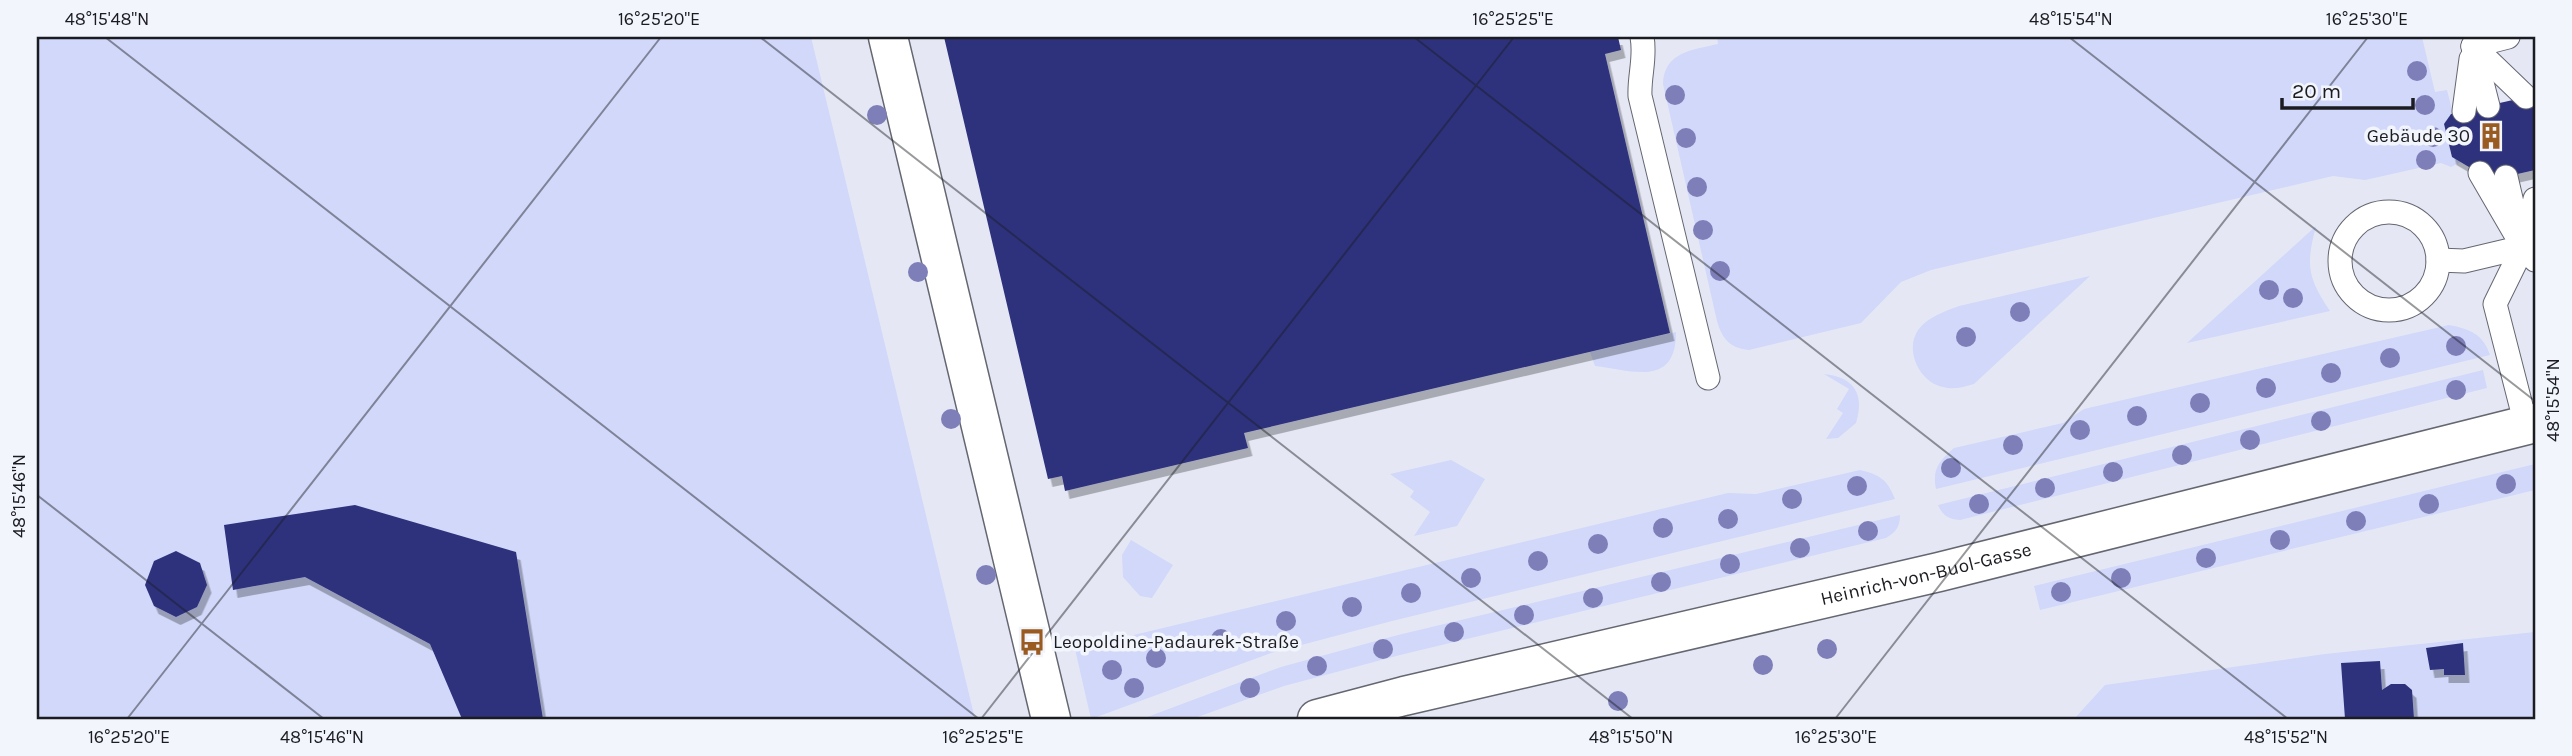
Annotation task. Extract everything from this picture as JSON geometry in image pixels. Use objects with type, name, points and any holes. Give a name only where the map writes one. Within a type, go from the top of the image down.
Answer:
[{"type":"street","points":[[888,37],[1051,719]]},
{"type":"street","name":"Heinrich-von-Buol-Gasse","points":[[1317,719],[1404,696],[1939,572],[2530,424]]},
{"type":"lane","points":[[1642,37],[1640,96],[1708,378]]},
{"type":"lane","points":[[2471,41],[2508,37]]},
{"type":"lane","points":[[2471,41],[2526,97]]},
{"type":"lane","points":[[2471,41],[2488,106]]},
{"type":"lane","points":[[2464,111],[2471,41]]},
{"type":"lane","points":[[2480,173],[2529,253]]},
{"type":"lane","points":[[2506,177],[2529,253]]},
{"type":"lane","points":[[2530,424],[2495,304],[2529,253],[2535,199]]},
{"type":"lane","points":[[2395,212],[2414,218],[2429,232],[2438,249],[2438,260],[2433,284],[2423,298],[2409,307],[2388,311],[2369,307],[2352,295],[2342,278],[2339,257],[2345,237],[2358,222],[2376,213],[2395,212]]},
{"type":"lane","points":[[2438,260],[2464,261],[2529,253]]},
{"type":"shaded area","points":[[37,37],[811,37],[975,719],[37,719]]},
{"type":"shaded area","points":[[1717,37],[2422,37],[2435,92],[2447,90],[2453,114],[2444,124],[2452,157],[2461,162],[2451,167],[2441,163],[2365,180],[2333,176],[1931,270],[1901,282],[1861,323],[1749,350],[1742,349],[1728,342],[1717,321],[1663,84],[1668,65],[1674,59],[1689,51],[1718,44]]},
{"type":"shaded area","points":[[2316,226],[2311,251],[2311,270],[2317,289],[2330,311],[2187,343]]},
{"type":"shaded area","points":[[2090,276],[1974,384],[1955,388],[1943,387],[1929,380],[1918,368],[1913,352],[1915,336],[1923,325],[1934,317],[1959,306]]},
{"type":"shaded area","points":[[2449,325],[2475,334],[2484,342],[2490,355],[1936,489],[1935,476],[1938,466],[1954,448],[2063,423],[2084,409]]},
{"type":"shaded area","points":[[1676,332],[1669,361],[1650,372],[1595,366],[1590,352]]},
{"type":"shaded area","points":[[2483,370],[2487,388],[1960,520],[1946,516],[1938,505]]},
{"type":"shaded area","points":[[1824,374],[1850,383],[1858,396],[1856,423],[1838,438],[1826,439],[1843,413],[1837,409],[1849,389]]},
{"type":"shaded area","points":[[1451,460],[1485,479],[1457,526],[1414,536],[1430,512],[1410,497],[1414,491],[1390,474]]},
{"type":"shaded area","points":[[2535,464],[2535,490],[2040,610],[2034,586]]},
{"type":"shaded area","points":[[1860,470],[1882,479],[1895,499],[1271,653],[1091,719],[1075,649],[1728,493],[1756,494]]},
{"type":"shaded area","points":[[1900,515],[1897,529],[1886,538],[1400,655],[1284,686],[1192,719],[1142,719],[1281,667],[1398,635]]},
{"type":"shaded area","points":[[1131,540],[1173,565],[1152,598],[1140,596],[1123,577],[1122,555]]},
{"type":"shaded area","points":[[2535,632],[2535,719],[2074,719],[2105,685],[2325,654]]},
{"type":"building","points":[[944,37],[1618,37],[1621,50],[1605,54],[1670,333],[1244,433],[1248,448],[1065,491],[1062,476],[1048,479]]},
{"type":"building","name":"Gebäude 30","points":[[2535,95],[2535,170],[2491,180],[2452,157],[2444,124],[2451,114]]},
{"type":"building","points":[[355,505],[516,552],[543,719],[462,719],[430,644],[305,577],[233,590],[224,525]]},
{"type":"building","points":[[176,551],[200,563],[207,585],[197,607],[176,617],[154,606],[145,585],[154,561]]},
{"type":"building","points":[[2463,643],[2465,675],[2444,675],[2444,669],[2430,670],[2426,648]]},
{"type":"building","points":[[2380,661],[2382,690],[2391,684],[2405,684],[2412,690],[2414,719],[2345,719],[2341,663]]},
{"type":"place","name":"Gebäude 30","points":[[2491,136]]},
{"type":"place","name":"Leopoldine-Padaurek-Straße","points":[[1032,642]]}]
